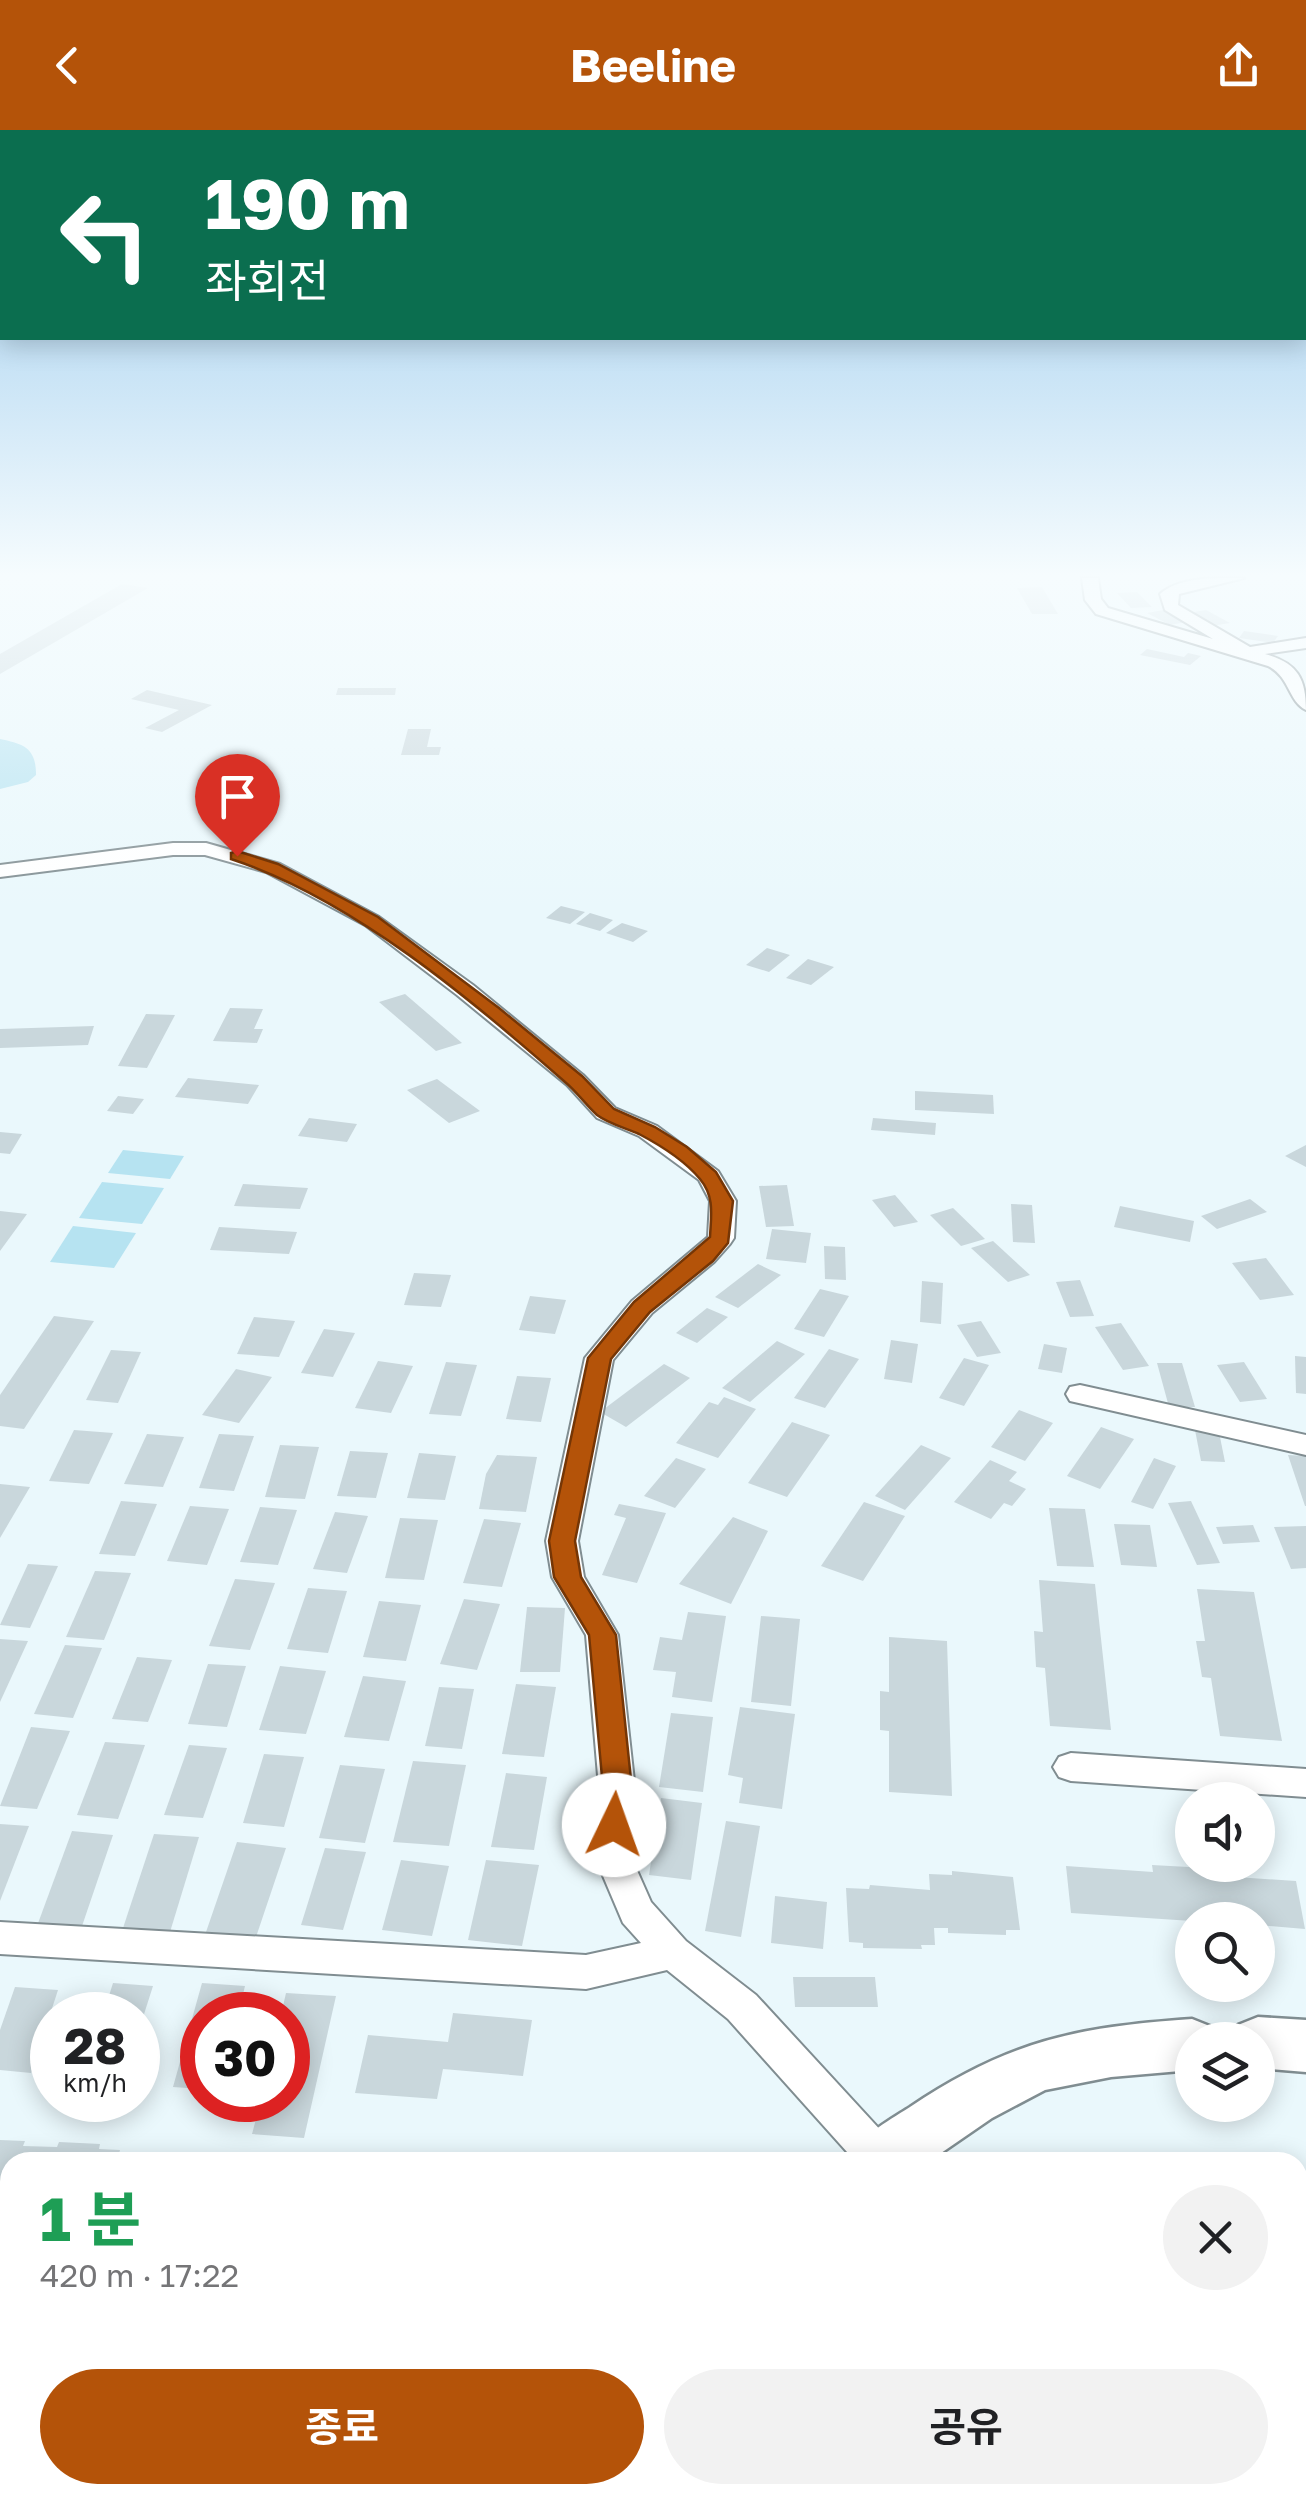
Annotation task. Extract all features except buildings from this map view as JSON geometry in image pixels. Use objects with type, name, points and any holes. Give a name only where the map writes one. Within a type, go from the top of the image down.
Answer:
[{"type":"street","points":[[0,871],[174,849],[206,850],[272,868],[372,920],[575,1080],[606,1113],[648,1131],[709,1176],[723,1201],[721,1238],[630,1320],[599,1358],[562,1541],[568,1577],[602,1635],[618,1799],[610,1850],[636,1912],[673,1952],[742,2007],[871,2152]]},
{"type":"street","points":[[1080,1394],[1306,1446]]},
{"type":"street","points":[[1072,1767],[1306,1783]]},
{"type":"street","points":[[0,1938],[586,1972],[673,1952]]},
{"type":"street","points":[[1275,2044],[1306,2046]]},
{"type":"street","points":[[895,2152],[973,2098],[1033,2068],[1107,2052],[1175,2046]]},
{"type":"water","points":[[0,739],[22,745],[31,753],[36,775],[28,782],[0,789]]},
{"type":"water","points":[[123,1150],[184,1156],[170,1179],[108,1173]]},
{"type":"water","points":[[102,1182],[164,1188],[142,1224],[79,1218]]},
{"type":"water","points":[[73,1226],[136,1233],[114,1268],[50,1262]]},
{"type":"route","points":[[237,856],[330,895],[372,920],[575,1080],[606,1113],[648,1131],[680,1152],[709,1176],[723,1201],[721,1238],[705,1256],[642,1307],[599,1358],[562,1541],[568,1577],[602,1635],[611,1694],[618,1799],[614,1825]]}]
